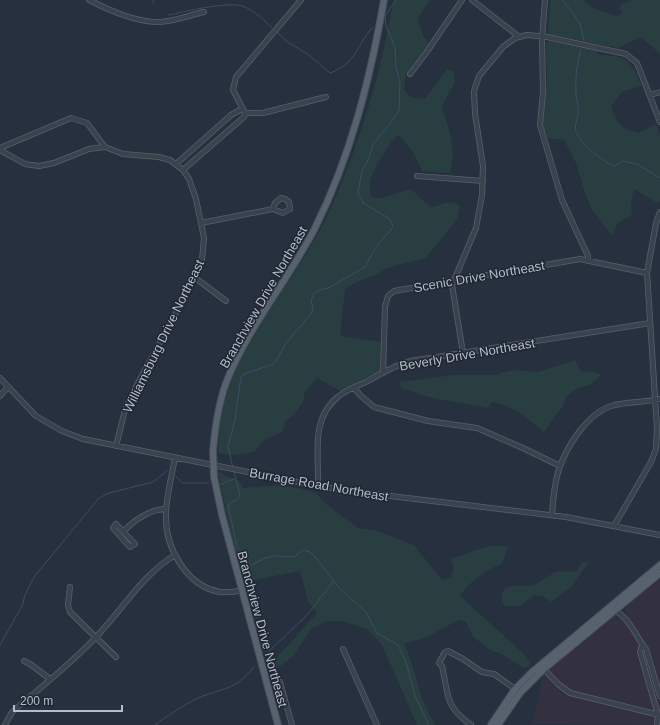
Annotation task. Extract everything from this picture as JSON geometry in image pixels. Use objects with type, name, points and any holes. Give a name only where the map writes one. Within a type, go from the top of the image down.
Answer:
[{"type":"main road","name":"Branchview Drive Northeast","points":[[278,725],[220,509],[214,477],[213,451],[216,422],[228,380],[246,343],[302,252],[340,171],[361,108],[384,0]]},
{"type":"main road","points":[[491,725],[515,689],[609,607],[660,565]]},
{"type":"main road","points":[[498,725],[520,693],[541,667],[616,610],[660,573]]},
{"type":"street","points":[[89,0],[112,10],[142,20],[159,22],[204,12]]},
{"type":"street","points":[[183,170],[244,117],[243,111],[233,90],[236,77],[301,0]]},
{"type":"street","points":[[410,74],[462,0]]},
{"type":"street","points":[[472,0],[518,36]]},
{"type":"street","points":[[545,0],[542,36],[544,92],[540,120],[542,135],[562,200],[588,256],[588,260]]},
{"type":"street","points":[[463,352],[452,288],[453,281],[476,228],[483,181],[483,166],[474,100],[476,83],[479,76],[503,46],[518,36],[527,35],[542,36],[626,54],[637,63],[660,122]]},
{"type":"street","points":[[650,95],[660,92]]},
{"type":"street","points":[[176,164],[231,114],[243,111],[263,113],[326,97]]},
{"type":"street","points":[[71,118],[87,123],[105,147],[89,149],[54,163],[40,166],[21,163],[0,149],[71,118]]},
{"type":"street","name":"Williamsburg Drive Northeast","points":[[105,147],[123,154],[159,157],[176,164],[183,170],[191,185],[201,223],[204,250],[202,260],[194,277],[131,396],[125,410],[116,446]]},
{"type":"street","points":[[417,176],[483,181]]},
{"type":"street","points":[[201,223],[273,209]]},
{"type":"street","points":[[614,526],[654,454],[658,400],[650,323],[647,274],[656,223],[660,212]]},
{"type":"street","name":"Scenic Drive Northeast","points":[[383,372],[385,307],[388,296],[397,290],[580,260],[588,260],[647,274]]},
{"type":"street","points":[[194,277],[226,301]]},
{"type":"street","name":"Beverly Drive Northeast","points":[[318,486],[318,437],[323,417],[336,399],[383,372],[404,363],[463,352],[650,323]]},
{"type":"street","name":"Burrage Road Northeast","points":[[0,378],[30,412],[52,426],[77,437],[318,486],[552,515],[660,535]]},
{"type":"street","points":[[0,396],[8,387]]},
{"type":"street","points":[[354,388],[374,407],[428,421],[477,428],[525,448],[560,466]]},
{"type":"street","points":[[552,515],[556,483],[560,466],[581,430],[595,414],[616,405],[658,400]]},
{"type":"street","points":[[175,457],[166,509],[166,530],[175,555],[189,574],[209,588],[226,592],[242,590]]},
{"type":"street","points":[[124,531],[133,522],[154,511],[166,509]]},
{"type":"street","points":[[116,524],[124,531],[135,544],[133,547],[130,547],[113,528],[116,524]]},
{"type":"street","points":[[0,722],[5,725],[12,712],[96,638],[139,585],[175,555]]},
{"type":"street","points":[[70,587],[68,605],[70,612],[116,657]]},
{"type":"street","points":[[609,607],[616,610],[634,629],[649,655],[660,696]]},
{"type":"street","points":[[642,645],[640,652],[659,715],[657,725]]},
{"type":"street","points":[[343,649],[378,725]]},
{"type":"street","points":[[471,725],[456,714],[448,697],[442,666],[439,663],[445,652],[463,659],[482,672],[494,674],[515,689]]},
{"type":"street","points":[[24,661],[50,679]]},
{"type":"street","points":[[541,667],[558,684],[570,693],[659,715]]},
{"type":"street","points":[[267,682],[276,679],[280,682],[292,725]]},
{"type":"shaded area","points":[[660,578],[660,725],[534,724],[533,719],[543,675],[611,618],[615,616],[620,619],[626,613],[626,605]]},
{"type":"green space","points":[[394,0],[430,0],[418,18],[424,38],[429,43],[406,74],[404,89],[410,97],[425,99],[447,69],[454,72],[455,82],[442,106],[451,139],[453,155],[452,163],[450,173],[422,171],[413,152],[399,135],[391,143],[373,173],[370,191],[372,197],[382,198],[411,189],[430,207],[449,202],[456,204],[460,207],[457,219],[426,258],[387,268],[376,275],[356,282],[345,289],[340,336],[381,342],[380,371],[340,391],[317,378],[305,392],[303,403],[285,422],[282,432],[263,441],[254,452],[235,455],[218,453],[223,408],[243,355],[318,233],[331,208],[346,171],[360,134],[372,95],[384,49]]},
{"type":"green space","points":[[550,0],[583,0],[593,8],[617,16],[622,14],[620,5],[631,0],[660,0],[660,54],[641,37],[618,48],[548,34]]},
{"type":"green space","points":[[548,41],[598,51],[597,54],[621,58],[630,64],[642,86],[622,92],[611,106],[615,117],[623,127],[639,133],[656,124],[660,135],[660,201],[657,203],[634,189],[631,203],[632,215],[618,223],[612,236],[592,210],[576,163],[564,140],[547,138],[546,131],[544,131],[543,121],[547,81],[546,42]]},
{"type":"green space","points":[[575,360],[581,371],[593,372],[602,375],[589,385],[575,389],[566,397],[563,406],[544,432],[520,413],[507,406],[492,402],[488,408],[432,398],[401,388],[400,382],[453,375],[495,375],[512,370],[538,372]]},
{"type":"green space","points":[[218,472],[239,481],[244,488],[282,485],[315,492],[326,504],[358,528],[374,530],[414,545],[442,580],[451,577],[454,568],[451,559],[486,547],[508,547],[502,564],[490,569],[478,577],[460,596],[522,652],[530,662],[529,667],[522,667],[500,653],[492,651],[473,637],[466,622],[459,620],[425,638],[404,644],[410,657],[423,702],[435,725],[417,725],[382,645],[368,630],[343,621],[327,621],[312,628],[293,656],[282,665],[273,669],[269,666],[317,613],[308,601],[300,571],[244,582],[234,548]]},
{"type":"green space","points":[[582,562],[589,562],[572,586],[551,602],[543,596],[534,595],[520,606],[504,606],[502,597],[503,591],[506,588],[511,586],[533,585],[558,571],[577,571]]},
{"type":"waterway","points":[[233,468],[228,446],[235,420],[241,377],[245,374],[273,364],[286,343],[311,314],[313,310],[311,300],[314,293],[328,288],[365,267],[376,247],[393,227],[390,219],[363,203],[358,192],[362,171],[369,158],[373,144],[390,124],[399,110],[400,82],[396,67],[395,47],[386,26],[385,16],[396,0]]},
{"type":"waterway","points":[[563,0],[580,23],[584,41]]},
{"type":"waterway","points":[[168,15],[196,9],[238,5],[253,11],[272,28]]},
{"type":"waterway","points":[[277,32],[286,41],[309,55],[330,73],[339,69],[351,59],[373,27]]},
{"type":"waterway","points":[[581,50],[577,66],[576,82],[578,109],[576,132],[578,137],[593,152],[605,161],[615,166],[622,161],[637,164],[660,178]]},
{"type":"waterway","points":[[0,645],[22,606],[25,595],[34,577],[99,498],[109,493],[153,482],[167,471]]},
{"type":"waterway","points":[[234,471],[240,495],[236,500],[228,505],[237,547],[244,561],[252,565],[265,558],[274,556],[294,557],[303,550],[310,552],[340,589],[366,612],[377,633],[398,645],[406,662],[415,696],[429,725]]},
{"type":"waterway","points":[[176,477],[183,483],[209,483]]},
{"type":"waterway","points":[[219,485],[234,479]]},
{"type":"waterway","points":[[263,657],[307,615],[333,582]]},
{"type":"waterway","points":[[155,725],[193,700],[234,685],[247,675],[254,667]]}]
